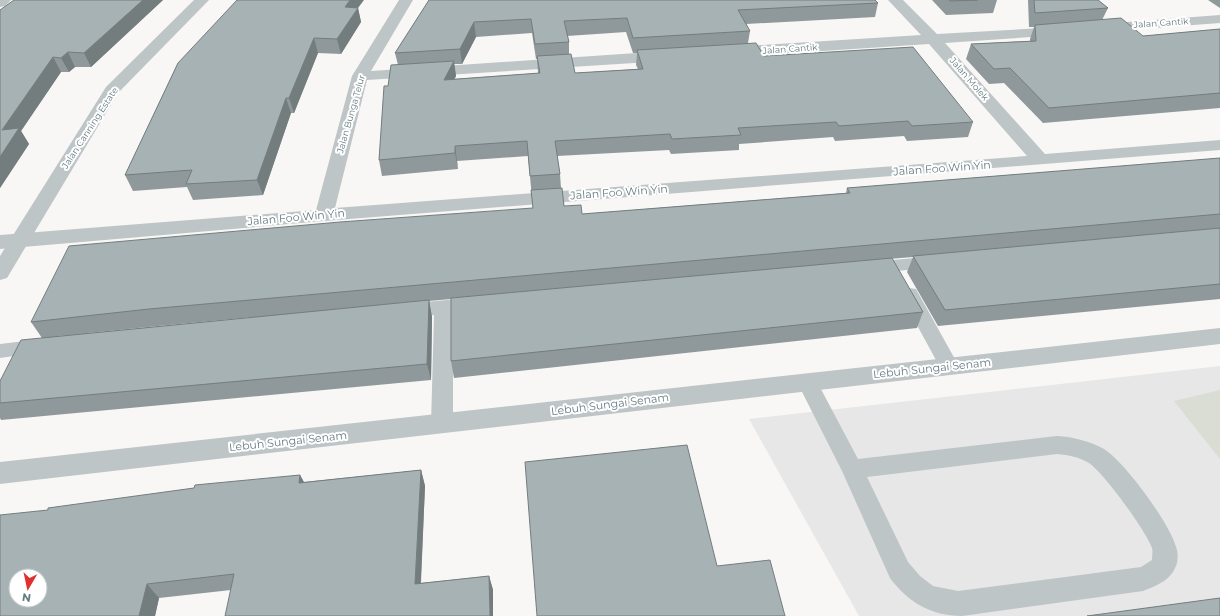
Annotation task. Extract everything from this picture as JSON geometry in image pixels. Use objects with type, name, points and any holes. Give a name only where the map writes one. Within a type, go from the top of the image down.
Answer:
[{"type":"street","points":[[0,3],[4,0]]},
{"type":"street","name":"Jalan Canning Estate","points":[[0,273],[9,242],[112,90],[202,0]]},
{"type":"street","name":"Jalan Bunga Telur","points":[[324,215],[360,76],[406,0]]},
{"type":"street","name":"Jalan Molek","points":[[895,0],[934,40],[1040,160]]},
{"type":"street","name":"Jalan Cantik","points":[[719,53],[934,40],[1220,19]]},
{"type":"street","points":[[360,76],[679,56]]},
{"type":"street","name":"Jalan Foo Win Yin","points":[[9,242],[324,215],[1220,145]]},
{"type":"street","name":"Lebuh Sungai Senam","points":[[0,474],[1220,336]]},
{"type":"lane","points":[[854,269],[955,260]]},
{"type":"lane","points":[[893,266],[949,366]]},
{"type":"lane","points":[[389,312],[492,303]]},
{"type":"lane","points":[[442,424],[444,307]]},
{"type":"lane","points":[[0,351],[56,345]]},
{"type":"lane","points":[[807,382],[852,469],[899,570],[910,585],[924,596],[941,603],[958,604],[1143,578],[1157,573],[1164,563],[1164,549],[1157,534],[1114,472],[1103,460],[1088,451],[1072,446],[1057,445],[852,469]]},
{"type":"shaded area","points":[[1220,366],[1220,616],[859,616],[749,419]]},
{"type":"shaded area","points":[[1220,390],[1220,459],[1174,401]]},
{"type":"building","points":[[14,0],[143,0],[84,53],[68,52],[61,58],[53,57],[2,130],[19,128],[0,157],[0,10]]},
{"type":"building","points":[[237,0],[350,0],[345,7],[358,8],[337,39],[314,38],[289,98],[286,98],[257,180],[186,184],[192,170],[125,175],[178,63]]},
{"type":"building","points":[[429,0],[875,0],[878,3],[738,10],[750,31],[633,38],[627,18],[564,21],[569,42],[535,44],[531,19],[474,22],[460,49],[395,53]]},
{"type":"building","points":[[949,0],[978,0],[950,1]]},
{"type":"building","points":[[1034,0],[1098,0],[1108,8],[1035,13]]},
{"type":"building","points":[[1121,18],[1143,36],[1220,29],[1220,93],[1049,108],[1010,68],[994,69],[971,44],[1036,41],[1035,25]]},
{"type":"building","points":[[756,43],[764,56],[913,47],[973,122],[912,126],[908,121],[839,126],[836,122],[738,128],[741,135],[672,139],[670,134],[555,141],[560,174],[530,176],[527,141],[455,146],[455,153],[379,160],[384,86],[388,86],[391,65],[454,61],[444,80],[540,73],[537,56],[571,54],[575,73],[643,69],[637,50]]},
{"type":"building","points":[[1220,158],[1220,214],[149,309],[31,322],[69,246],[340,222],[533,208],[531,190],[562,188],[564,206],[581,205],[582,214],[850,193],[847,188]]},
{"type":"building","points":[[1220,228],[1220,284],[945,310],[913,256]]},
{"type":"building","points":[[892,258],[923,312],[451,361],[451,298]]},
{"type":"building","points":[[429,300],[427,364],[0,403],[0,381],[21,340]]},
{"type":"building","points":[[687,445],[717,566],[770,560],[785,616],[537,616],[525,462]]},
{"type":"building","points":[[421,470],[415,584],[489,576],[490,616],[225,616],[234,574],[147,584],[139,616],[0,616],[0,515],[48,510],[48,508],[194,488],[195,485],[300,475],[299,483]]},
{"type":"building","points":[[1220,598],[1220,616],[1087,616]]}]
